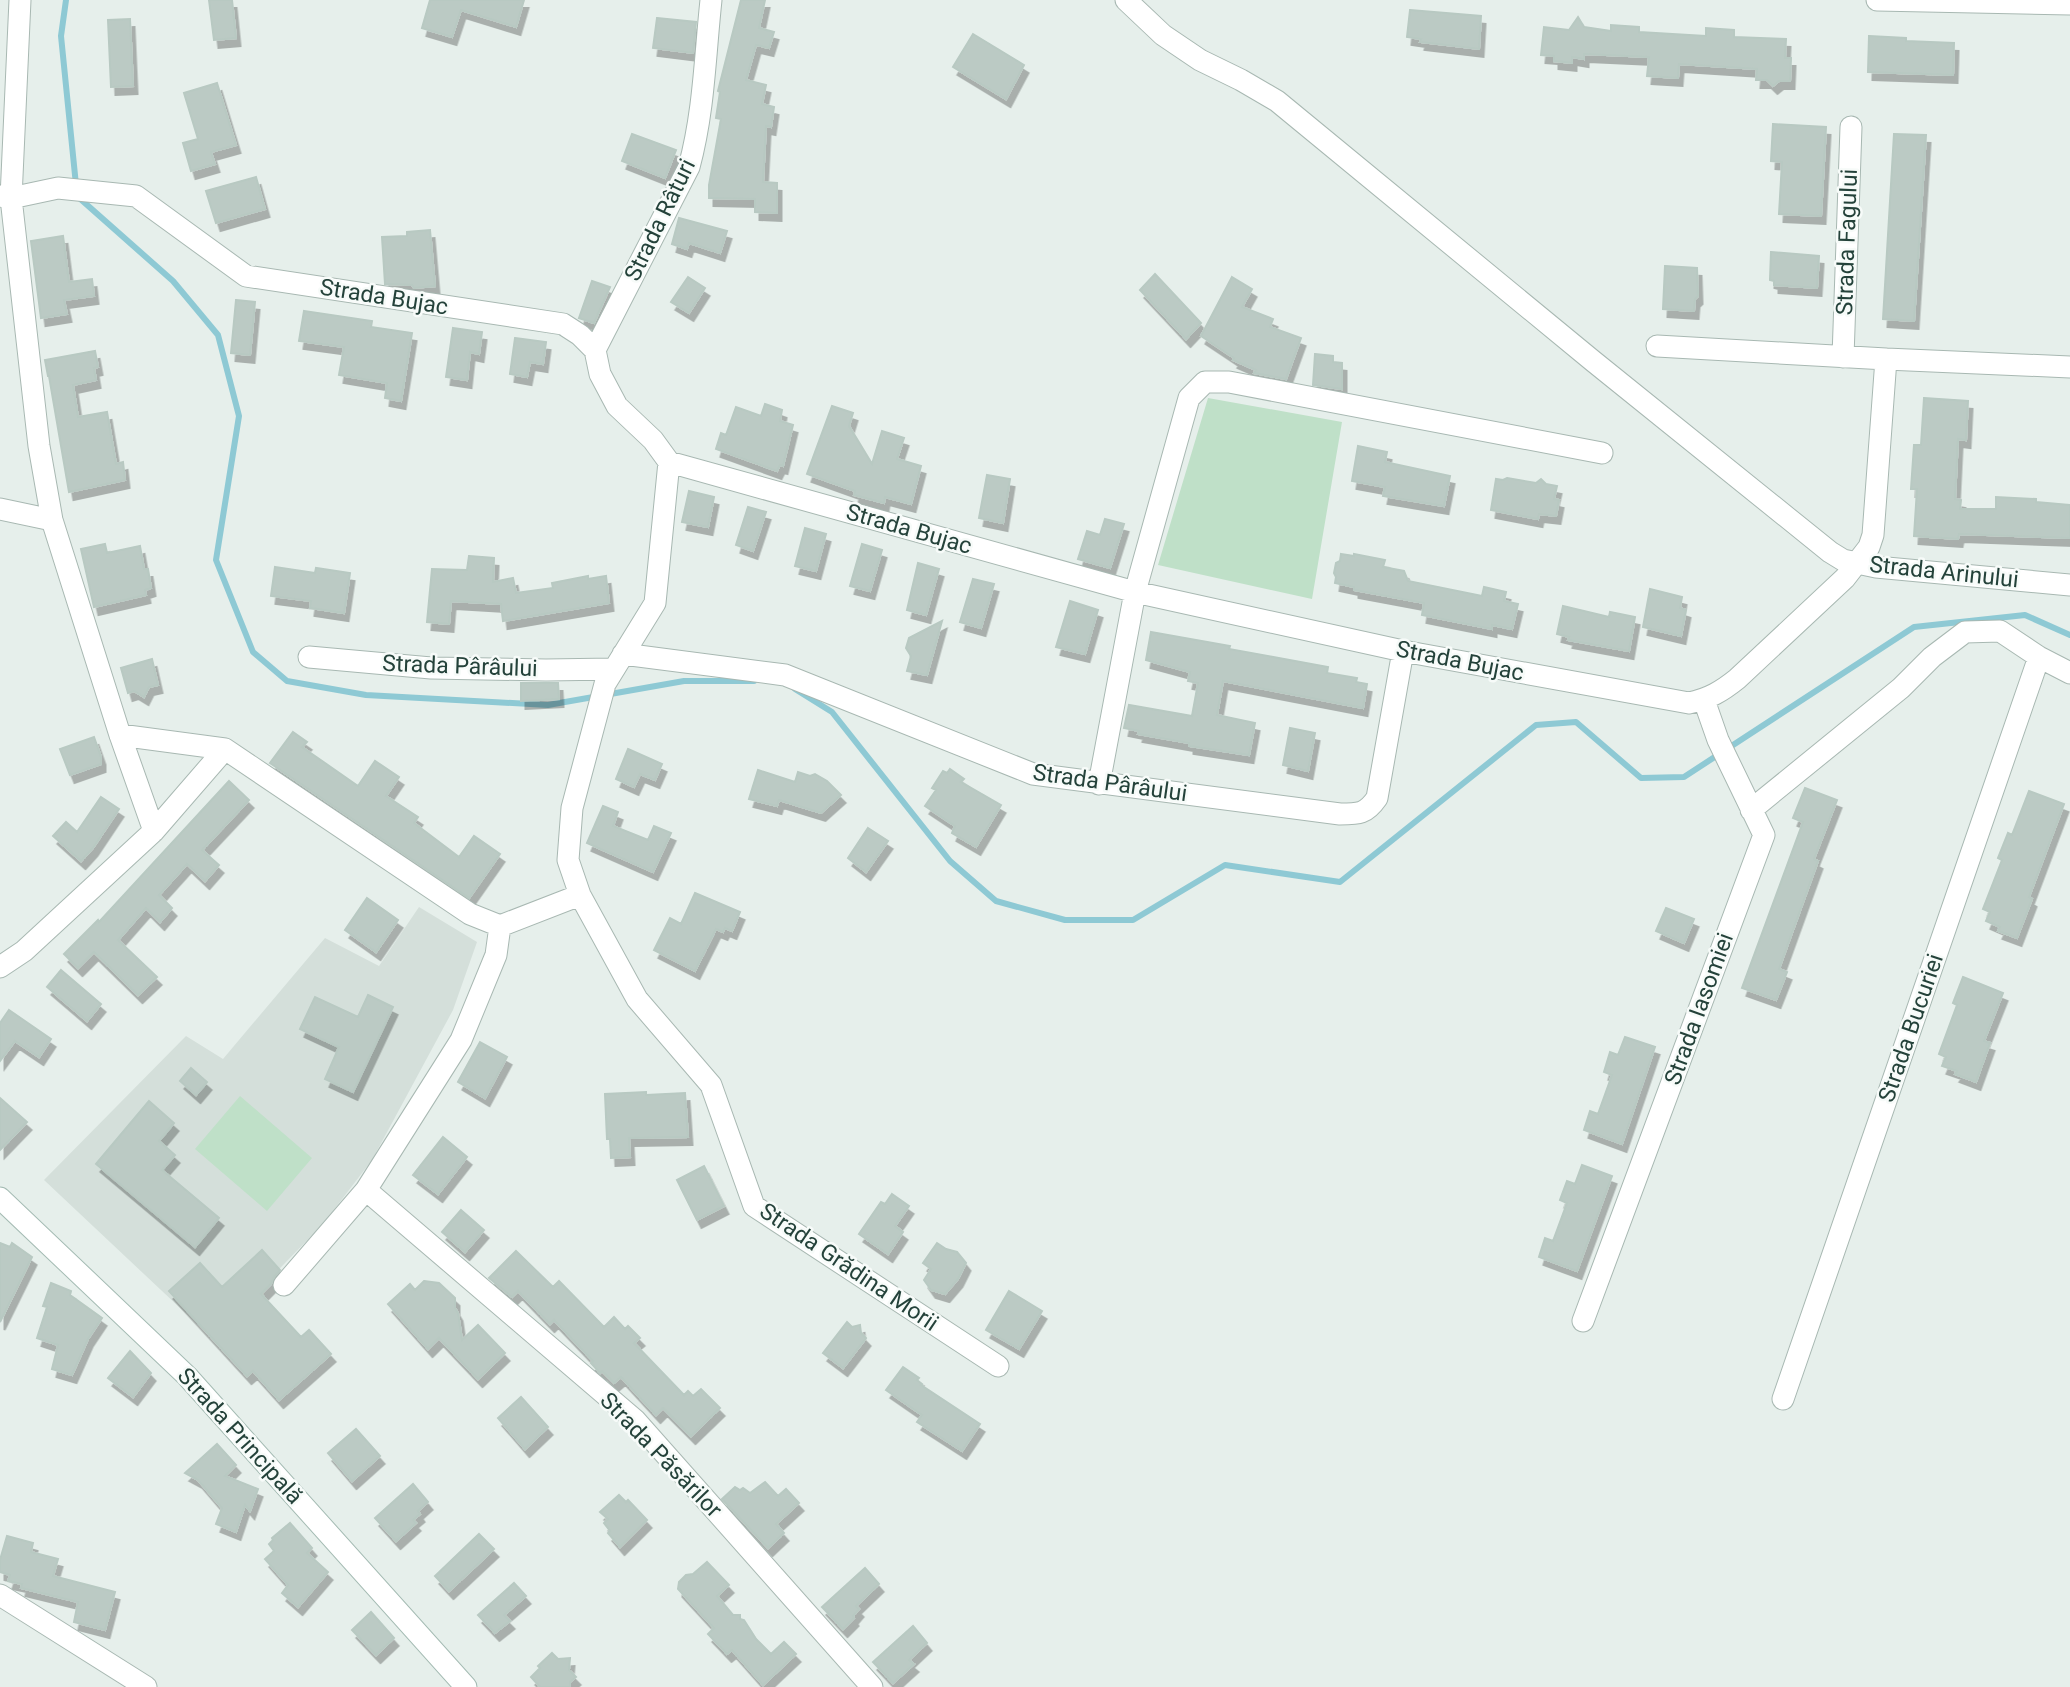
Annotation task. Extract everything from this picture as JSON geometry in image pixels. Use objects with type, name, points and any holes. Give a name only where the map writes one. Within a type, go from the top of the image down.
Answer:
[{"type":"street","points":[[20,0],[5,197],[39,446],[52,520],[120,735],[154,831]]},
{"type":"street","name":"Strada Râturi","points":[[595,350],[689,167],[695,146],[706,74],[711,0]]},
{"type":"street","points":[[1126,0],[1163,35],[1200,60],[1277,101],[1830,552],[1843,560],[1858,564],[1737,679],[1719,693],[1704,700]]},
{"type":"street","points":[[1877,0],[2070,4]]},
{"type":"street","name":"Strada Fagului","points":[[1843,357],[1851,127]]},
{"type":"street","name":"Strada Bujac","points":[[5,197],[58,188],[136,196],[246,275],[563,324],[580,335],[595,350]]},
{"type":"street","points":[[1657,346],[2070,367]]},
{"type":"street","points":[[595,350],[600,374],[618,406],[653,440],[669,462]]},
{"type":"street","name":"Strada Arinului","points":[[1886,359],[1873,535],[1858,564],[2070,585]]},
{"type":"street","points":[[1099,784],[1135,592],[1189,398],[1205,382],[1229,382],[1602,453]]},
{"type":"street","name":"Strada Bujac","points":[[669,462],[1135,592],[1403,651],[1689,703],[1704,700]]},
{"type":"street","name":"Strada Grădina Morii","points":[[669,462],[654,603],[613,669],[596,717],[572,808],[568,860],[580,895],[637,999],[711,1086],[754,1206],[998,1366]]},
{"type":"street","points":[[0,509],[52,520]]},
{"type":"street","points":[[1751,810],[1901,688],[1932,657],[1965,632],[2000,631],[2039,657],[2070,673]]},
{"type":"street","name":"Strada Pârâului","points":[[309,657],[431,668],[613,669],[785,675],[1033,774],[1355,814],[1370,808],[1377,797],[1403,651]]},
{"type":"street","name":"Strada Bucuriei","points":[[1783,1399],[2039,657]]},
{"type":"street","name":"Strada Iasomiei","points":[[1583,1321],[1764,835],[1718,740],[1704,700]]},
{"type":"street","points":[[120,735],[225,749],[470,914],[500,926],[580,895]]},
{"type":"street","points":[[0,967],[24,951],[154,831],[225,749]]},
{"type":"street","points":[[284,1285],[366,1189],[461,1040],[496,955],[500,926]]},
{"type":"street","name":"Strada Păsărilor","points":[[366,1189],[635,1420],[872,1687]]},
{"type":"street","name":"Strada Principală","points":[[0,1198],[187,1376],[466,1687]]},
{"type":"street","points":[[0,1595],[146,1687]]},
{"type":"shaded area","points":[[419,907],[477,942],[453,1010],[372,1160],[323,1224],[212,1338],[44,1180],[186,1036],[223,1059],[325,938],[379,966]]},
{"type":"green space","points":[[1208,398],[1342,422],[1312,599],[1158,565]]},
{"type":"green space","points":[[240,1096],[312,1158],[267,1211],[195,1149]]},
{"type":"building","points":[[209,0],[232,0],[236,38],[214,40]]},
{"type":"building","points":[[430,0],[524,0],[516,27],[461,10],[452,37],[422,28]]},
{"type":"building","points":[[741,0],[765,0],[759,28],[774,32],[769,48],[756,45],[746,80],[766,85],[762,104],[774,107],[771,127],[766,126],[763,182],[777,183],[777,213],[755,212],[755,199],[709,198],[721,119],[716,118],[718,91]]},
{"type":"building","points":[[1410,10],[1481,16],[1479,49],[1420,42],[1421,39],[1407,37]]},
{"type":"building","points":[[1578,17],[1584,27],[1611,31],[1611,25],[1639,27],[1639,32],[1706,36],[1706,28],[1734,30],[1734,37],[1786,39],[1785,58],[1791,58],[1790,81],[1779,81],[1773,86],[1767,80],[1756,80],[1757,69],[1679,64],[1678,78],[1647,76],[1649,57],[1584,54],[1584,59],[1572,57],[1572,63],[1554,61],[1554,56],[1541,55],[1544,27],[1569,30]]},
{"type":"building","points":[[657,18],[696,22],[693,53],[653,48]]},
{"type":"building","points":[[130,19],[133,86],[111,87],[108,20]]},
{"type":"building","points":[[973,34],[1024,65],[1006,99],[953,67]]},
{"type":"building","points":[[1869,36],[1954,43],[1953,75],[1868,72]]},
{"type":"building","points":[[217,83],[236,145],[211,152],[215,164],[191,171],[183,143],[198,139],[184,93]]},
{"type":"building","points":[[1773,124],[1826,127],[1821,216],[1779,214],[1782,162],[1771,161]]},
{"type":"building","points":[[632,134],[676,150],[665,178],[622,161]]},
{"type":"building","points":[[1894,134],[1926,135],[1914,321],[1883,319]]},
{"type":"building","points":[[256,177],[265,209],[216,223],[206,191]]},
{"type":"building","points":[[679,218],[727,231],[720,253],[689,243],[687,249],[672,244]]},
{"type":"building","points":[[430,230],[435,286],[414,288],[412,285],[385,284],[382,237],[407,236],[407,232]]},
{"type":"building","points":[[63,236],[69,282],[92,279],[94,296],[64,300],[67,314],[41,318],[31,241]]},
{"type":"building","points":[[1771,252],[1819,256],[1817,288],[1774,285],[1774,281],[1770,280]]},
{"type":"building","points":[[1665,266],[1697,268],[1698,296],[1695,299],[1694,311],[1663,309]]},
{"type":"building","points":[[1155,274],[1201,323],[1186,339],[1140,290]]},
{"type":"building","points":[[688,277],[705,288],[689,313],[671,302]]},
{"type":"building","points":[[1232,277],[1252,289],[1242,307],[1273,319],[1270,327],[1301,338],[1286,379],[1254,373],[1256,370],[1233,360],[1234,358],[1201,336]]},
{"type":"building","points":[[592,281],[610,287],[594,323],[579,318]]},
{"type":"building","points":[[236,300],[255,302],[250,355],[231,353]]},
{"type":"building","points":[[304,311],[372,321],[371,327],[412,333],[401,401],[385,398],[387,383],[339,375],[344,347],[299,341]]},
{"type":"building","points":[[453,328],[482,332],[479,354],[470,352],[467,380],[446,377]]},
{"type":"building","points":[[515,338],[546,342],[543,364],[530,362],[527,377],[510,374]]},
{"type":"building","points":[[95,351],[98,367],[94,368],[96,380],[73,385],[78,417],[107,412],[116,464],[123,462],[125,480],[69,492],[45,360]]},
{"type":"building","points":[[1315,354],[1333,356],[1333,362],[1342,363],[1342,389],[1313,385]]},
{"type":"building","points":[[1924,398],[1968,401],[1966,440],[1958,439],[1955,499],[1961,500],[1960,509],[1996,509],[1996,497],[2036,499],[2036,502],[2070,505],[2070,538],[1959,534],[1958,539],[1914,536],[1917,489],[1911,489],[1914,445],[1921,445]]},
{"type":"building","points":[[765,404],[782,410],[780,421],[793,425],[783,466],[780,465],[777,471],[716,449],[721,433],[726,435],[736,407],[761,416]]},
{"type":"building","points":[[832,406],[853,413],[849,426],[872,464],[882,431],[904,438],[897,459],[921,466],[911,504],[885,497],[884,503],[854,495],[855,491],[807,474]]},
{"type":"building","points":[[1358,446],[1387,452],[1385,462],[1450,476],[1444,506],[1383,496],[1385,487],[1352,481]]},
{"type":"building","points":[[987,475],[1010,479],[1003,523],[979,518]]},
{"type":"building","points":[[1496,479],[1536,483],[1541,479],[1546,484],[1557,486],[1554,499],[1559,500],[1556,516],[1539,514],[1538,519],[1491,510]]},
{"type":"building","points":[[689,491],[714,497],[708,527],[682,522]]},
{"type":"building","points":[[748,507],[766,512],[753,551],[736,545]]},
{"type":"building","points":[[1105,519],[1124,524],[1110,568],[1078,559],[1087,531],[1100,535]]},
{"type":"building","points":[[805,528],[826,534],[816,571],[795,566]]},
{"type":"building","points":[[105,544],[107,553],[140,546],[151,588],[145,590],[146,595],[94,607],[81,549]]},
{"type":"building","points":[[862,544],[882,550],[870,591],[850,586]]},
{"type":"building","points":[[1341,554],[1385,560],[1383,567],[1404,571],[1408,581],[1482,596],[1484,587],[1506,592],[1504,601],[1518,604],[1512,629],[1492,625],[1492,629],[1422,615],[1424,603],[1354,590],[1354,587],[1335,583],[1336,563],[1340,561]]},
{"type":"building","points":[[469,556],[494,558],[493,582],[513,578],[516,593],[553,588],[552,583],[588,576],[588,579],[606,576],[609,603],[503,621],[501,604],[451,601],[449,624],[427,622],[432,569],[467,570]]},
{"type":"building","points":[[918,563],[939,569],[926,615],[907,610]]},
{"type":"building","points":[[275,567],[315,573],[316,568],[350,573],[344,613],[310,608],[311,601],[271,596]]},
{"type":"building","points":[[973,579],[994,584],[981,628],[960,622]]},
{"type":"building","points":[[1650,589],[1682,597],[1680,608],[1686,610],[1681,636],[1643,627]]},
{"type":"building","points":[[1070,601],[1098,610],[1085,654],[1056,647]]},
{"type":"building","points":[[1563,606],[1609,617],[1610,612],[1635,617],[1629,651],[1568,640],[1569,637],[1557,634]]},
{"type":"building","points":[[942,621],[927,675],[907,671],[911,656],[906,648],[909,638]]},
{"type":"building","points":[[1151,632],[1328,667],[1327,673],[1357,678],[1356,682],[1367,684],[1363,708],[1223,681],[1217,715],[1255,723],[1249,755],[1189,746],[1189,743],[1138,734],[1139,731],[1124,728],[1129,705],[1192,716],[1198,683],[1188,681],[1190,672],[1146,660]]},
{"type":"building","points":[[152,659],[158,685],[149,687],[144,697],[134,691],[128,693],[121,668]]},
{"type":"building","points":[[521,683],[558,683],[559,699],[521,701]]},
{"type":"building","points":[[1290,728],[1315,733],[1308,771],[1283,765]]},
{"type":"building","points":[[293,732],[307,742],[302,747],[358,786],[375,761],[399,777],[386,796],[418,817],[414,823],[459,857],[474,836],[500,854],[469,898],[270,763]]},
{"type":"building","points":[[94,737],[101,764],[70,775],[60,749]]},
{"type":"building","points":[[628,749],[662,764],[655,780],[640,774],[634,787],[616,779]]},
{"type":"building","points":[[950,769],[964,779],[961,782],[1001,805],[976,847],[952,833],[955,826],[925,806],[936,790],[932,788],[943,771],[947,773]]},
{"type":"building","points":[[758,770],[795,782],[798,772],[810,776],[815,774],[841,795],[821,813],[779,800],[777,806],[749,799]]},
{"type":"building","points":[[229,781],[249,800],[202,850],[219,865],[205,881],[187,864],[159,895],[172,908],[160,922],[146,908],[118,940],[157,977],[138,995],[94,952],[78,968],[64,954],[98,920],[99,922]]},
{"type":"building","points":[[1805,788],[1837,800],[1814,859],[1818,861],[1779,969],[1787,972],[1776,1000],[1742,988],[1803,822],[1793,818]]},
{"type":"building","points":[[2029,791],[2064,804],[2029,897],[2032,899],[2017,938],[1998,931],[2000,927],[1986,921],[1990,912],[1983,909],[2002,860],[1998,858],[2008,833],[2012,835]]},
{"type":"building","points":[[101,797],[119,809],[81,861],[53,836],[66,822],[77,832]]},
{"type":"building","points":[[603,806],[618,812],[613,826],[648,840],[654,826],[671,833],[653,872],[587,843]]},
{"type":"building","points":[[868,828],[888,841],[866,872],[848,858]]},
{"type":"building","points":[[695,893],[740,912],[732,931],[725,928],[723,932],[716,929],[695,971],[654,950],[670,918],[681,924]]},
{"type":"building","points":[[367,898],[398,920],[376,952],[345,930]]},
{"type":"building","points":[[1666,908],[1694,919],[1684,943],[1656,931]]},
{"type":"building","points":[[61,970],[101,1004],[87,1021],[47,987]]},
{"type":"building","points":[[1963,977],[2003,993],[1984,1041],[1990,1043],[1976,1082],[1942,1066],[1946,1057],[1939,1054],[1957,1005],[1953,1003]]},
{"type":"building","points":[[368,995],[393,1007],[353,1092],[325,1079],[339,1047],[300,1029],[315,997],[358,1017]]},
{"type":"building","points":[[9,1010],[51,1039],[39,1057],[15,1041],[0,1061],[0,1023]]},
{"type":"building","points":[[1625,1037],[1655,1047],[1622,1144],[1584,1130],[1590,1111],[1598,1114],[1612,1075],[1604,1072],[1610,1052],[1618,1055]]},
{"type":"building","points":[[480,1042],[507,1057],[485,1098],[458,1082]]},
{"type":"building","points":[[191,1068],[207,1082],[196,1095],[180,1081]]},
{"type":"building","points":[[646,1092],[646,1095],[685,1093],[688,1137],[629,1138],[630,1157],[611,1158],[610,1139],[607,1139],[605,1094]]},
{"type":"building","points":[[0,1098],[27,1122],[0,1150]]},
{"type":"building","points":[[149,1101],[174,1123],[159,1141],[175,1155],[162,1170],[219,1218],[195,1247],[96,1164]]},
{"type":"building","points":[[443,1137],[467,1157],[438,1194],[413,1175]]},
{"type":"building","points":[[1582,1165],[1612,1176],[1577,1271],[1539,1257],[1545,1238],[1553,1241],[1567,1203],[1560,1200],[1567,1181],[1575,1184]]},
{"type":"building","points":[[704,1166],[724,1206],[697,1220],[677,1180]]},
{"type":"building","points":[[892,1194],[909,1206],[895,1226],[903,1232],[888,1254],[859,1234],[881,1202],[885,1204]]},
{"type":"building","points":[[461,1210],[484,1230],[465,1252],[442,1232]]},
{"type":"building","points":[[0,1243],[10,1247],[12,1243],[32,1257],[0,1322]]},
{"type":"building","points":[[937,1243],[957,1252],[966,1263],[958,1279],[945,1294],[931,1290],[924,1280],[931,1269],[923,1263]]},
{"type":"building","points":[[262,1250],[280,1270],[261,1294],[301,1337],[309,1330],[331,1354],[279,1400],[253,1371],[247,1376],[169,1291],[200,1263],[222,1287]]},
{"type":"building","points":[[516,1251],[553,1287],[559,1281],[604,1327],[614,1317],[625,1329],[628,1326],[640,1338],[634,1343],[684,1395],[688,1391],[693,1396],[701,1389],[720,1408],[691,1436],[663,1408],[656,1415],[621,1377],[614,1383],[602,1371],[600,1373],[591,1363],[593,1361],[554,1320],[550,1324],[518,1291],[512,1297],[489,1278]]},
{"type":"building","points":[[424,1281],[439,1283],[455,1298],[462,1340],[478,1325],[505,1353],[478,1379],[439,1338],[428,1349],[388,1304],[410,1284],[415,1290]]},
{"type":"building","points":[[51,1283],[71,1291],[70,1295],[102,1318],[88,1339],[72,1375],[52,1369],[58,1345],[37,1338]]},
{"type":"building","points":[[1009,1291],[1042,1311],[1019,1349],[986,1330]]},
{"type":"building","points":[[847,1322],[852,1327],[860,1325],[861,1333],[866,1338],[843,1368],[823,1353]]},
{"type":"building","points":[[130,1351],[151,1373],[133,1397],[108,1378]]},
{"type":"building","points":[[903,1367],[919,1378],[917,1380],[921,1385],[980,1424],[962,1451],[917,1422],[922,1415],[886,1390]]},
{"type":"building","points":[[521,1397],[548,1427],[525,1449],[498,1418]]},
{"type":"building","points":[[356,1429],[380,1456],[352,1481],[328,1453]]},
{"type":"building","points":[[217,1444],[236,1465],[225,1476],[258,1489],[250,1511],[245,1505],[236,1532],[216,1524],[222,1508],[198,1480],[185,1473]]},
{"type":"building","points":[[765,1482],[778,1496],[786,1489],[799,1503],[776,1524],[784,1533],[768,1548],[722,1499],[735,1487],[750,1493]]},
{"type":"building","points":[[413,1484],[428,1502],[418,1511],[420,1514],[413,1520],[416,1523],[396,1541],[375,1518]]},
{"type":"building","points":[[619,1495],[626,1502],[628,1500],[647,1520],[620,1547],[608,1533],[610,1531],[604,1523],[608,1519],[600,1512]]},
{"type":"building","points":[[290,1523],[312,1548],[307,1553],[328,1572],[298,1607],[282,1593],[288,1585],[265,1559],[274,1551],[269,1544],[272,1538]]},
{"type":"building","points":[[479,1534],[494,1549],[449,1591],[435,1576]]},
{"type":"building","points":[[7,1536],[33,1543],[31,1552],[58,1559],[53,1576],[115,1592],[105,1630],[74,1622],[78,1602],[21,1588],[22,1584],[8,1581],[10,1575],[0,1572],[0,1560]]},
{"type":"building","points":[[707,1562],[729,1585],[717,1596],[733,1615],[740,1615],[740,1619],[744,1620],[756,1639],[771,1654],[784,1642],[796,1654],[763,1685],[732,1650],[727,1654],[708,1634],[714,1628],[678,1589],[679,1582],[686,1575],[693,1574]]},
{"type":"building","points":[[865,1568],[879,1584],[856,1606],[859,1609],[854,1618],[843,1629],[822,1607]]},
{"type":"building","points":[[514,1583],[526,1596],[504,1615],[510,1621],[495,1633],[478,1615]]},
{"type":"building","points":[[371,1612],[394,1638],[376,1655],[352,1630]]},
{"type":"building","points":[[913,1626],[927,1643],[909,1660],[914,1664],[893,1683],[873,1662]]},
{"type":"building","points":[[552,1653],[558,1659],[570,1658],[569,1670],[576,1677],[570,1682],[570,1687],[540,1687],[531,1677]]},
{"type":"waterway","points":[[66,0],[61,36],[76,185]]},
{"type":"waterway","points":[[77,196],[173,281],[218,335],[239,416],[216,560],[253,652],[287,681],[366,695],[548,705],[684,681],[754,681]]},
{"type":"waterway","points":[[795,689],[832,712],[950,861],[996,901],[1065,920],[1133,920],[1225,865],[1340,882],[1536,725],[1576,722],[1641,778],[1684,777],[1914,627],[2025,615],[2070,635]]}]
